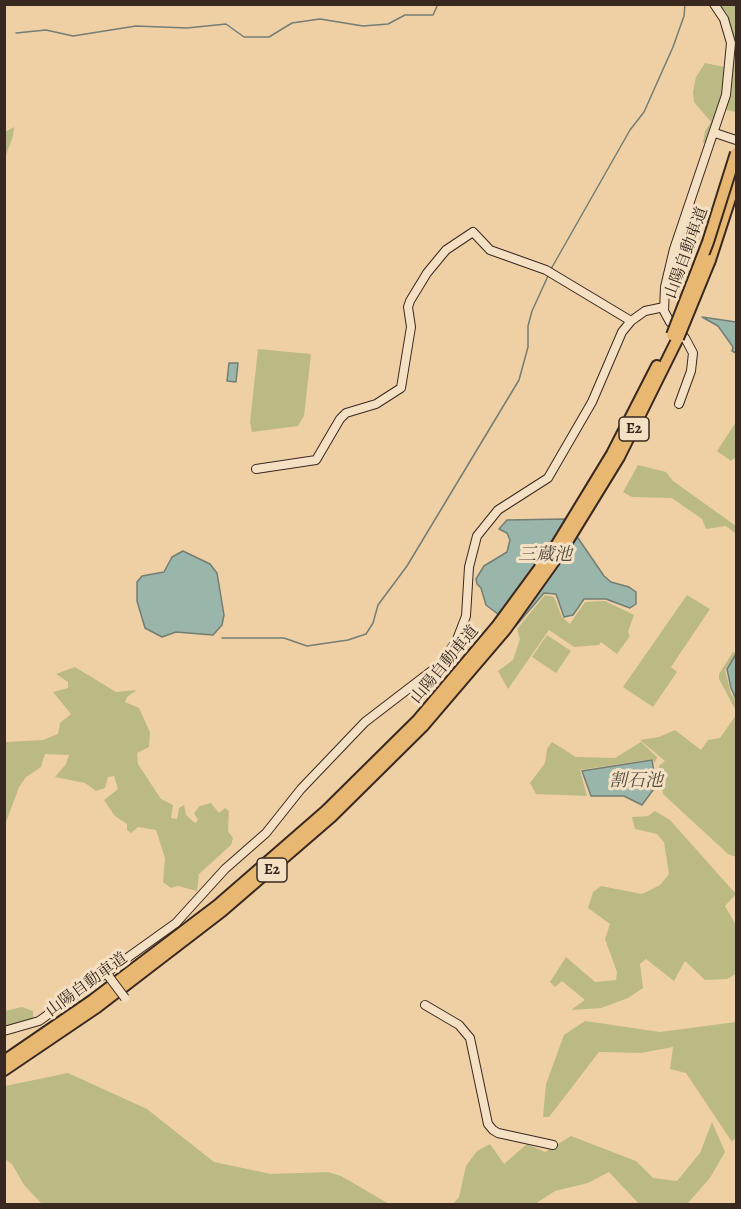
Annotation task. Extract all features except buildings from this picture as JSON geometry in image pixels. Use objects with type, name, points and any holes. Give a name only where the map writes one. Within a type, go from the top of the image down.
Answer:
[{"type":"highway","name":"山陽自動車道","points":[[675,337],[736,153]]},
{"type":"highway","name":"山陽自動車道","points":[[4,1070],[149,968],[300,845],[407,743],[501,628],[580,515],[675,337],[723,225],[736,180]]},
{"type":"highway","points":[[723,225],[736,190]]},
{"type":"highway","name":"山陽自動車道","points":[[4,1061],[142,963],[218,905],[295,840],[358,782],[501,628]]},
{"type":"street","points":[[679,404],[692,370],[693,353],[685,338],[670,322],[664,307],[665,287],[674,249],[726,95],[731,44],[724,20],[714,4]]},
{"type":"street","points":[[715,133],[736,140]]},
{"type":"street","points":[[256,469],[316,460],[340,419],[346,413],[376,404],[401,388],[411,327],[408,307],[410,301],[427,273],[446,250],[473,231],[490,250],[546,270],[631,321]]},
{"type":"street","points":[[4,1031],[39,1022],[176,923],[225,868],[266,833],[301,789],[365,722],[430,673],[447,656],[456,642],[466,616],[469,567],[477,536],[488,519],[498,510],[540,486],[556,466],[592,402],[622,332],[631,321],[645,311],[664,307]]},
{"type":"street","points":[[107,974],[125,998]]},
{"type":"street","points":[[425,1005],[459,1025],[470,1038],[488,1124],[493,1130],[553,1145]]},
{"type":"shaded area","points":[[719,5],[736,5],[736,112],[726,110],[735,52],[727,13]]},
{"type":"shaded area","points":[[705,63],[725,67],[718,116],[706,143],[703,143],[705,131],[711,122],[694,102],[693,92],[696,77]]},
{"type":"shaded area","points":[[14,127],[13,136],[5,158],[5,132]]},
{"type":"shaded area","points":[[258,349],[311,354],[304,416],[298,426],[252,432],[250,422]]},
{"type":"shaded area","points":[[736,422],[736,457],[731,461],[717,451]]},
{"type":"shaded area","points":[[638,465],[666,472],[673,481],[736,526],[736,534],[726,526],[706,529],[702,519],[672,498],[632,497],[623,492]]},
{"type":"shaded area","points":[[545,595],[554,597],[562,617],[570,624],[585,602],[605,601],[634,615],[628,632],[630,636],[617,654],[601,642],[599,645],[574,647],[549,630],[508,689],[498,671],[513,660],[520,639],[517,629]]},
{"type":"shaded area","points":[[687,595],[710,609],[671,667],[677,672],[653,707],[623,687]]},
{"type":"shaded area","points":[[547,635],[571,651],[556,673],[532,657]]},
{"type":"shaded area","points":[[733,652],[736,653],[725,670],[731,694],[736,700],[736,711],[719,679],[719,674]]},
{"type":"shaded area","points":[[75,667],[116,692],[137,690],[127,697],[125,702],[139,708],[150,732],[149,747],[137,753],[138,764],[161,799],[173,805],[171,818],[177,819],[179,808],[184,805],[186,815],[195,823],[198,820],[194,813],[200,806],[211,803],[219,813],[225,808],[229,811],[228,831],[233,838],[231,845],[199,874],[197,891],[178,886],[171,888],[163,882],[165,858],[156,830],[138,827],[131,833],[127,830],[127,824],[115,816],[104,800],[118,789],[114,776],[108,777],[105,788],[96,791],[85,783],[55,777],[66,764],[69,755],[45,754],[41,767],[26,777],[19,787],[5,825],[5,742],[43,740],[58,734],[60,723],[71,714],[53,692],[68,688],[68,682],[56,674]]},
{"type":"shaded area","points":[[736,715],[736,857],[728,854],[663,794],[659,766],[665,761],[640,740],[659,737],[675,730],[701,750],[708,740],[720,738]]},
{"type":"shaded area","points":[[552,742],[576,757],[615,758],[641,742],[657,757],[655,763],[652,759],[580,770],[587,796],[536,794],[530,783],[545,763],[547,749]]},
{"type":"shaded area","points":[[655,811],[670,820],[736,894],[725,906],[736,925],[736,974],[727,979],[705,980],[685,961],[674,981],[646,959],[640,964],[643,988],[628,998],[601,1008],[571,1010],[585,1000],[562,981],[555,987],[550,982],[566,957],[595,982],[616,980],[617,972],[605,939],[610,924],[588,908],[593,892],[601,886],[642,894],[660,885],[669,874],[664,842],[657,834],[635,829],[632,817],[648,816]]},
{"type":"shaded area","points":[[22,1007],[33,1011],[33,1021],[5,1028],[5,1011]]},
{"type":"shaded area","points":[[585,1021],[660,1032],[736,1022],[736,1137],[732,1142],[686,1073],[670,1069],[673,1047],[641,1053],[599,1052],[549,1117],[543,1117],[546,1084],[564,1035]]},
{"type":"shaded area","points":[[68,1073],[147,1109],[214,1162],[271,1174],[328,1172],[341,1176],[389,1204],[42,1204],[24,1185],[12,1164],[5,1159],[5,1086]]},
{"type":"shaded area","points":[[712,1122],[725,1152],[710,1178],[687,1204],[639,1204],[609,1172],[588,1183],[555,1191],[535,1204],[453,1204],[459,1197],[466,1166],[477,1151],[490,1144],[504,1164],[527,1144],[545,1152],[571,1136],[636,1161],[653,1178],[677,1181],[700,1153]]},
{"type":"water","points":[[702,317],[736,322],[736,353],[732,351],[733,347],[718,326]]},
{"type":"water","points":[[229,363],[238,363],[236,382],[227,381]]},
{"type":"water","name":"三蔵池","points":[[565,519],[604,576],[611,582],[629,587],[636,592],[636,604],[630,608],[606,599],[584,599],[573,615],[564,617],[556,594],[544,593],[515,627],[486,605],[476,579],[484,566],[507,552],[510,540],[507,533],[499,529],[507,520]]},
{"type":"water","points":[[183,551],[210,564],[217,573],[224,615],[222,625],[213,635],[176,632],[162,637],[145,628],[137,601],[137,582],[142,576],[164,572],[172,557]]},
{"type":"water","points":[[736,654],[736,699],[727,669]]},
{"type":"water","name":"割石池","points":[[652,760],[656,786],[642,805],[624,796],[591,796],[582,771]]},
{"type":"waterway","points":[[16,33],[46,30],[73,36],[136,26],[187,28],[226,24],[244,37],[269,37],[292,23],[320,19],[363,26],[388,24],[405,15],[433,15],[438,4]]},
{"type":"waterway","points":[[551,269],[630,130],[644,112],[673,47],[684,16],[685,4]]},
{"type":"waterway","points":[[222,638],[284,638],[307,646],[348,640],[366,634],[373,623],[378,605],[407,566],[519,380],[528,347],[528,326],[532,311],[548,276]]}]
